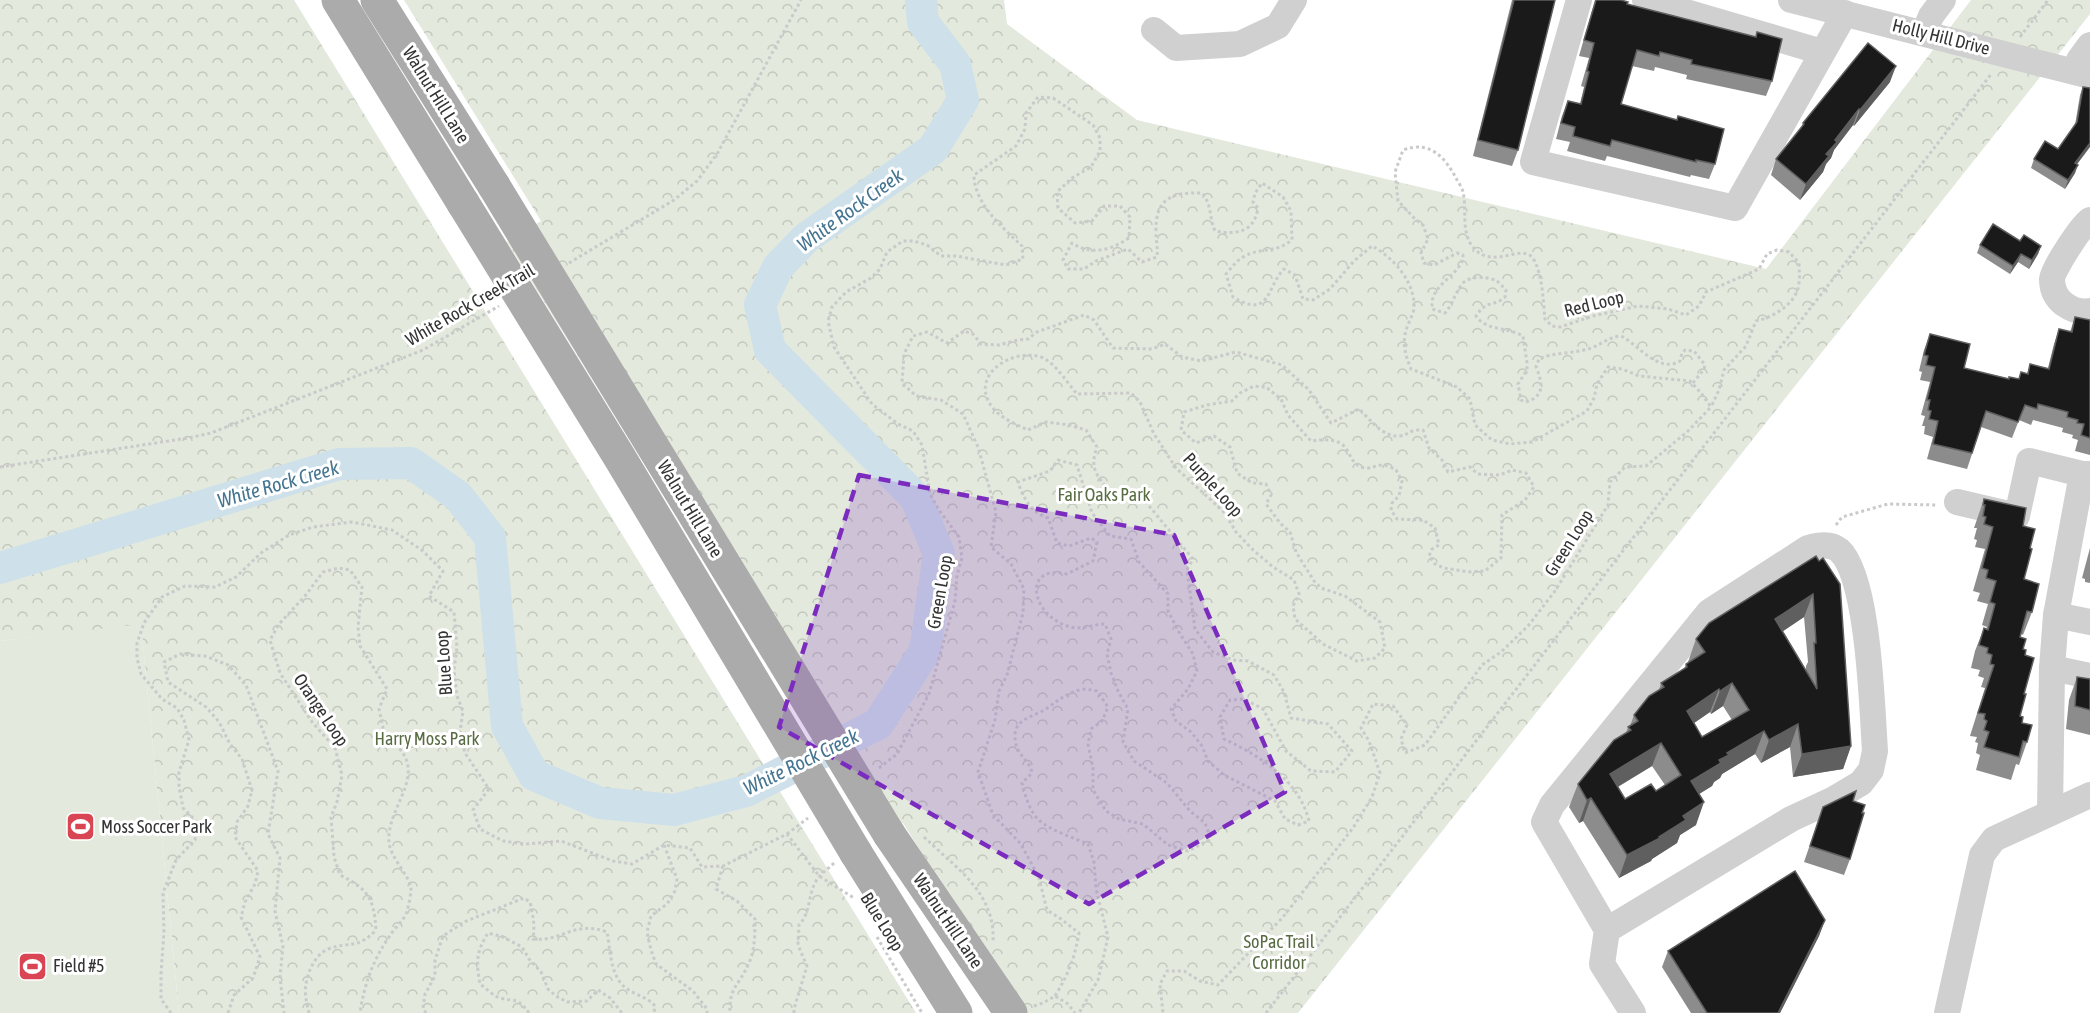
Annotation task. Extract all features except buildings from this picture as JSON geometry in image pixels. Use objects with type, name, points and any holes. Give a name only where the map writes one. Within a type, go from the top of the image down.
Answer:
[{"type":"main road","name":"Walnut Hill Lane","points":[[338,0],[620,458],[856,853],[956,1013]]},
{"type":"main road","name":"Walnut Hill Lane","points":[[377,0],[494,186],[889,834],[1018,1011]]},
{"type":"street","points":[[1154,30],[1176,48],[1240,44],[1278,26],[1294,0]]},
{"type":"street","points":[[1580,0],[1533,162],[1736,208],[1845,13]]},
{"type":"street","points":[[1645,0],[1822,52]]},
{"type":"street","name":"Holly Hill Drive","points":[[1791,0],[2083,74]]},
{"type":"street","points":[[1924,33],[1931,16],[1943,0]]},
{"type":"street","points":[[2083,74],[2079,60],[2090,45]]},
{"type":"street","points":[[2090,220],[2080,230],[2052,277],[2053,288],[2058,300],[2069,308],[2090,311]]},
{"type":"street","points":[[1957,502],[2017,516],[2029,461],[2086,474],[2056,615],[2052,668],[2050,813]]},
{"type":"street","points":[[1607,930],[1791,819],[1834,799],[1861,783],[1871,770],[1875,752],[1865,619],[1850,566],[1838,550],[1823,544],[1808,548],[1709,612],[1552,806],[1544,822],[1607,930],[1602,964],[1633,1013]]},
{"type":"street","points":[[2056,615],[2090,622]]},
{"type":"street","points":[[2052,668],[2090,676]]},
{"type":"street","points":[[1947,1013],[1982,855],[1994,839],[2090,795]]},
{"type":"path","points":[[563,267],[674,200],[697,181],[717,154],[801,0]]},
{"type":"path","points":[[1266,1013],[2048,0]]},
{"type":"path","name":"Green Loop","points":[[875,770],[897,754],[929,694],[955,601],[957,575],[962,558],[959,537],[930,494],[922,445],[913,431],[898,424],[872,404],[834,347],[828,321],[832,307],[846,292],[871,278],[880,269],[886,252],[903,241],[914,241],[927,245],[941,256],[956,256],[1006,265],[1023,259],[1022,246],[980,198],[974,186],[974,175],[1016,147],[1025,129],[1026,113],[1038,97],[1053,98],[1093,125],[1100,138],[1100,151],[1091,167],[1072,178],[1057,192],[1058,208],[1075,223],[1092,221],[1104,206],[1120,206],[1130,217],[1129,238],[1119,244],[1093,251],[1082,249],[1072,243],[1063,260],[1068,269],[1084,269],[1096,261],[1128,249],[1142,262],[1157,257],[1156,231],[1163,202],[1173,195],[1186,192],[1202,193],[1208,200],[1211,223],[1215,231],[1240,232],[1256,220],[1258,207],[1253,202],[1255,193],[1262,183],[1283,197],[1291,211],[1292,240],[1282,248],[1253,253],[1235,263],[1226,274],[1233,297],[1243,303],[1253,305],[1265,300],[1272,291],[1275,278],[1284,269],[1295,275],[1303,299],[1313,300],[1330,289],[1354,261],[1372,246],[1386,253],[1413,290],[1414,310],[1406,328],[1403,350],[1411,369],[1457,387],[1470,399],[1475,425],[1492,440],[1510,444],[1532,442],[1587,411],[1594,398],[1597,384],[1608,367],[1622,369],[1638,376],[1692,383]]},
{"type":"path","name":"Red Loop","points":[[1692,383],[1705,365],[1694,351],[1686,350],[1676,363],[1665,363],[1645,355],[1621,336],[1611,337],[1592,348],[1539,359],[1536,367],[1540,377],[1540,393],[1534,400],[1526,402],[1521,400],[1518,384],[1527,370],[1523,336],[1479,322],[1476,316],[1488,303],[1500,302],[1505,297],[1506,290],[1496,280],[1471,278],[1463,283],[1453,305],[1445,313],[1432,309],[1433,297],[1438,288],[1459,267],[1463,261],[1463,255],[1457,253],[1434,266],[1424,263],[1421,253],[1428,239],[1423,225],[1398,201],[1395,172],[1403,150],[1414,146],[1430,150],[1440,155],[1451,168],[1463,192],[1468,238],[1481,255],[1494,259],[1505,255],[1526,253],[1534,259],[1541,285],[1545,319],[1552,326],[1560,327],[1593,316],[1638,306],[1668,309],[1686,315],[1699,306],[1706,292],[1759,269],[1767,254],[1777,250],[1789,252],[1799,263],[1799,284],[1784,309],[1769,318],[1756,321],[1746,346],[1724,370],[1719,390],[1711,407]]},
{"type":"path","name":"White Rock Creek Trail","points":[[0,467],[211,433],[423,350],[503,303]]},
{"type":"path","name":"Purple Loop","points":[[1055,996],[1067,977],[1076,955],[1079,933],[1047,910],[1039,878],[1021,844],[993,815],[978,772],[995,720],[999,691],[1007,675],[1023,613],[1024,589],[1011,564],[991,547],[996,512],[978,447],[963,414],[941,400],[916,396],[902,383],[904,354],[913,336],[927,332],[947,343],[963,331],[973,334],[981,344],[999,345],[1028,339],[1037,332],[1084,315],[1094,320],[1113,348],[1152,349],[1164,344],[1182,357],[1201,361],[1236,352],[1282,365],[1309,390],[1331,423],[1359,409],[1386,434],[1401,436],[1412,429],[1423,430],[1429,448],[1442,460],[1448,472],[1470,467],[1478,474],[1500,475],[1512,470],[1526,473],[1534,487],[1525,500],[1502,515],[1501,558],[1485,571],[1468,572],[1444,568],[1435,564],[1429,556],[1432,549],[1439,545],[1435,528],[1424,520],[1397,519],[1390,510],[1392,503],[1399,496],[1402,481],[1396,470],[1384,465],[1365,468],[1357,464],[1345,445],[1328,439],[1311,441],[1288,415],[1281,399],[1266,387],[1254,386],[1240,393],[1232,401],[1184,412],[1181,430],[1196,443],[1214,436],[1230,447],[1237,473],[1252,483],[1266,484],[1271,495],[1266,504],[1290,532],[1296,552],[1314,581],[1322,588],[1345,596],[1380,622],[1385,648],[1375,658],[1357,661],[1323,644],[1295,619],[1293,606],[1299,594],[1294,580],[1273,567],[1252,549],[1236,532],[1224,513],[1176,468],[1154,434],[1140,402],[1131,393],[1077,394],[1052,364],[1041,357],[1021,356],[1002,361],[990,374],[986,389],[990,404],[1007,420],[1028,430],[1046,422],[1069,424],[1086,430],[1097,447],[1092,461],[1095,470],[1110,493],[1145,501],[1180,542],[1193,559],[1187,570],[1196,629],[1213,652],[1233,660],[1248,661],[1274,675],[1284,692],[1291,718],[1328,724],[1352,751],[1335,772],[1311,771],[1286,751],[1263,709],[1244,699],[1230,700],[1220,717],[1224,739],[1272,766],[1306,808],[1309,821],[1298,825],[1286,819],[1275,801],[1224,776],[1208,761],[1202,746],[1191,732],[1176,721],[1172,709],[1188,689],[1197,671],[1193,654],[1179,634],[1168,611],[1168,594],[1138,562],[1131,539],[1110,536],[1092,513],[1077,465],[1058,460],[1050,471],[1018,482],[1023,496],[1036,512],[1048,518],[1057,543],[1069,546],[1091,538],[1097,542],[1093,561],[1067,574],[1056,572],[1044,576],[1037,583],[1036,597],[1044,611],[1055,620],[1077,628],[1105,624],[1111,639],[1107,654],[1111,674],[1128,710],[1123,742],[1134,761],[1167,783],[1190,811],[1205,823],[1211,839],[1188,851],[1168,845],[1143,824],[1119,819],[1106,811],[1093,790],[1093,768],[1088,744],[1090,729],[1102,721],[1108,707],[1097,691],[1082,689],[1066,695],[1019,724],[1014,734],[1019,754],[1031,767],[1032,773],[1022,783],[1031,807],[1039,821],[1088,844],[1094,862],[1096,889],[1108,937],[1098,980],[1077,1013]]},
{"type":"path","points":[[1692,383],[1711,407]]},
{"type":"path","name":"Green Loop","points":[[1163,1013],[1160,984],[1167,971],[1184,971],[1200,981],[1218,985],[1283,917],[1353,828],[1372,797],[1380,772],[1369,741],[1361,728],[1373,704],[1393,706],[1407,724],[1401,739],[1405,753],[1425,745],[1482,665],[1501,652],[1528,626],[1555,591],[1608,505],[1610,482],[1625,467],[1646,466],[1687,432],[1711,407]]},
{"type":"path","points":[[1823,544],[1842,517],[1888,504],[1948,506],[1957,502]]},
{"type":"path","name":"Blue Loop","points":[[171,1013],[161,999],[163,893],[176,860],[195,840],[197,822],[183,808],[179,786],[179,772],[189,740],[184,720],[177,708],[162,699],[141,674],[137,658],[137,643],[150,612],[162,597],[185,586],[215,587],[236,577],[261,553],[289,535],[313,527],[352,522],[392,530],[423,551],[443,571],[429,596],[454,612],[457,647],[454,670],[457,696],[463,711],[460,732],[465,753],[489,789],[474,810],[480,829],[503,841],[525,844],[561,841],[613,861],[632,864],[664,845]]},
{"type":"path","name":"Orange Loop","points":[[309,1013],[305,986],[316,957],[328,949],[354,945],[367,940],[375,930],[375,918],[370,899],[360,886],[340,876],[334,857],[331,817],[337,802],[342,775],[335,748],[312,722],[280,673],[270,640],[279,624],[323,572],[339,568],[350,570],[362,587],[358,627],[360,646],[387,689],[379,709],[385,736],[395,743],[408,761],[406,789],[393,817],[389,843],[396,862],[411,886],[407,914],[388,937],[373,964],[364,987],[360,1013]]},
{"type":"path","points":[[228,1013],[234,995],[253,978],[260,957],[241,917],[258,871],[235,837],[237,822],[248,806],[252,790],[242,759],[230,744],[219,722],[206,707],[168,682],[164,662],[180,654],[205,656],[228,665],[246,685],[278,771],[268,834],[280,858],[274,911],[283,946],[280,977],[284,1013]]},
{"type":"path","name":"Blue Loop","points":[[723,866],[787,834],[819,876],[854,898]]},
{"type":"path","points":[[922,836],[978,887],[990,912],[994,933],[993,945]]},
{"type":"path","points":[[707,1013],[707,1008],[693,991],[656,964],[646,932],[651,916],[667,904],[675,891],[677,879],[664,845],[690,848],[702,867],[723,866],[716,889],[737,901],[755,919],[755,939],[748,965],[729,998],[730,1013]]},
{"type":"path","points":[[794,1013],[807,966],[798,945],[799,925],[806,917],[814,884],[819,876]]},
{"type":"path","points":[[426,1013],[423,1008],[425,994],[435,976],[435,960],[442,936],[464,922],[524,898],[530,902],[533,915],[535,927],[533,939],[556,937],[581,927],[596,928],[607,932],[620,983],[650,1000],[655,1006],[654,1013]]},
{"type":"path","name":"Blue Loop","points":[[872,928],[922,1013]]},
{"type":"path","points":[[529,1013],[514,999],[499,998],[480,984],[476,964],[480,945],[488,933],[503,937],[522,947],[541,972],[548,989],[556,996],[567,1002],[587,1001],[598,990],[610,998],[622,1013]]},
{"type":"path","points":[[1018,1011],[1043,1003],[1055,996],[1077,1013]]},
{"type":"highlighted area","points":[[859,475],[1174,535],[1285,792],[1089,904],[779,727]]},
{"type":"green space","name":"Harry Moss Park","points":[[0,0],[294,0],[916,1013],[179,1013],[141,625],[0,641]]},
{"type":"green space","name":"Fair Oaks Park","points":[[404,0],[1004,0],[1007,24],[1137,120],[1766,269],[1971,0],[2090,0],[2090,14],[1298,1013],[1025,1013],[903,823],[874,835],[507,242],[541,221]]},
{"type":"green space","name":"Moss Soccer Park","points":[[141,624],[179,1013],[0,1013],[0,641]]},
{"type":"waterway","name":"White Rock Creek","points":[[0,568],[339,464],[411,463],[458,496],[490,537],[507,726],[534,775],[600,803],[674,810],[746,791],[878,724],[925,651],[939,554],[916,498],[770,350],[760,305],[778,267],[806,238],[933,149],[963,100],[955,64],[923,22],[921,0]]},
{"type":"place","name":"Moss Soccer Park","points":[[80,827]]},
{"type":"place","name":"Field #5","points":[[32,966]]},
{"type":"park label","name":"SoPac Trail Corridor","points":[[1279,952]]}]
